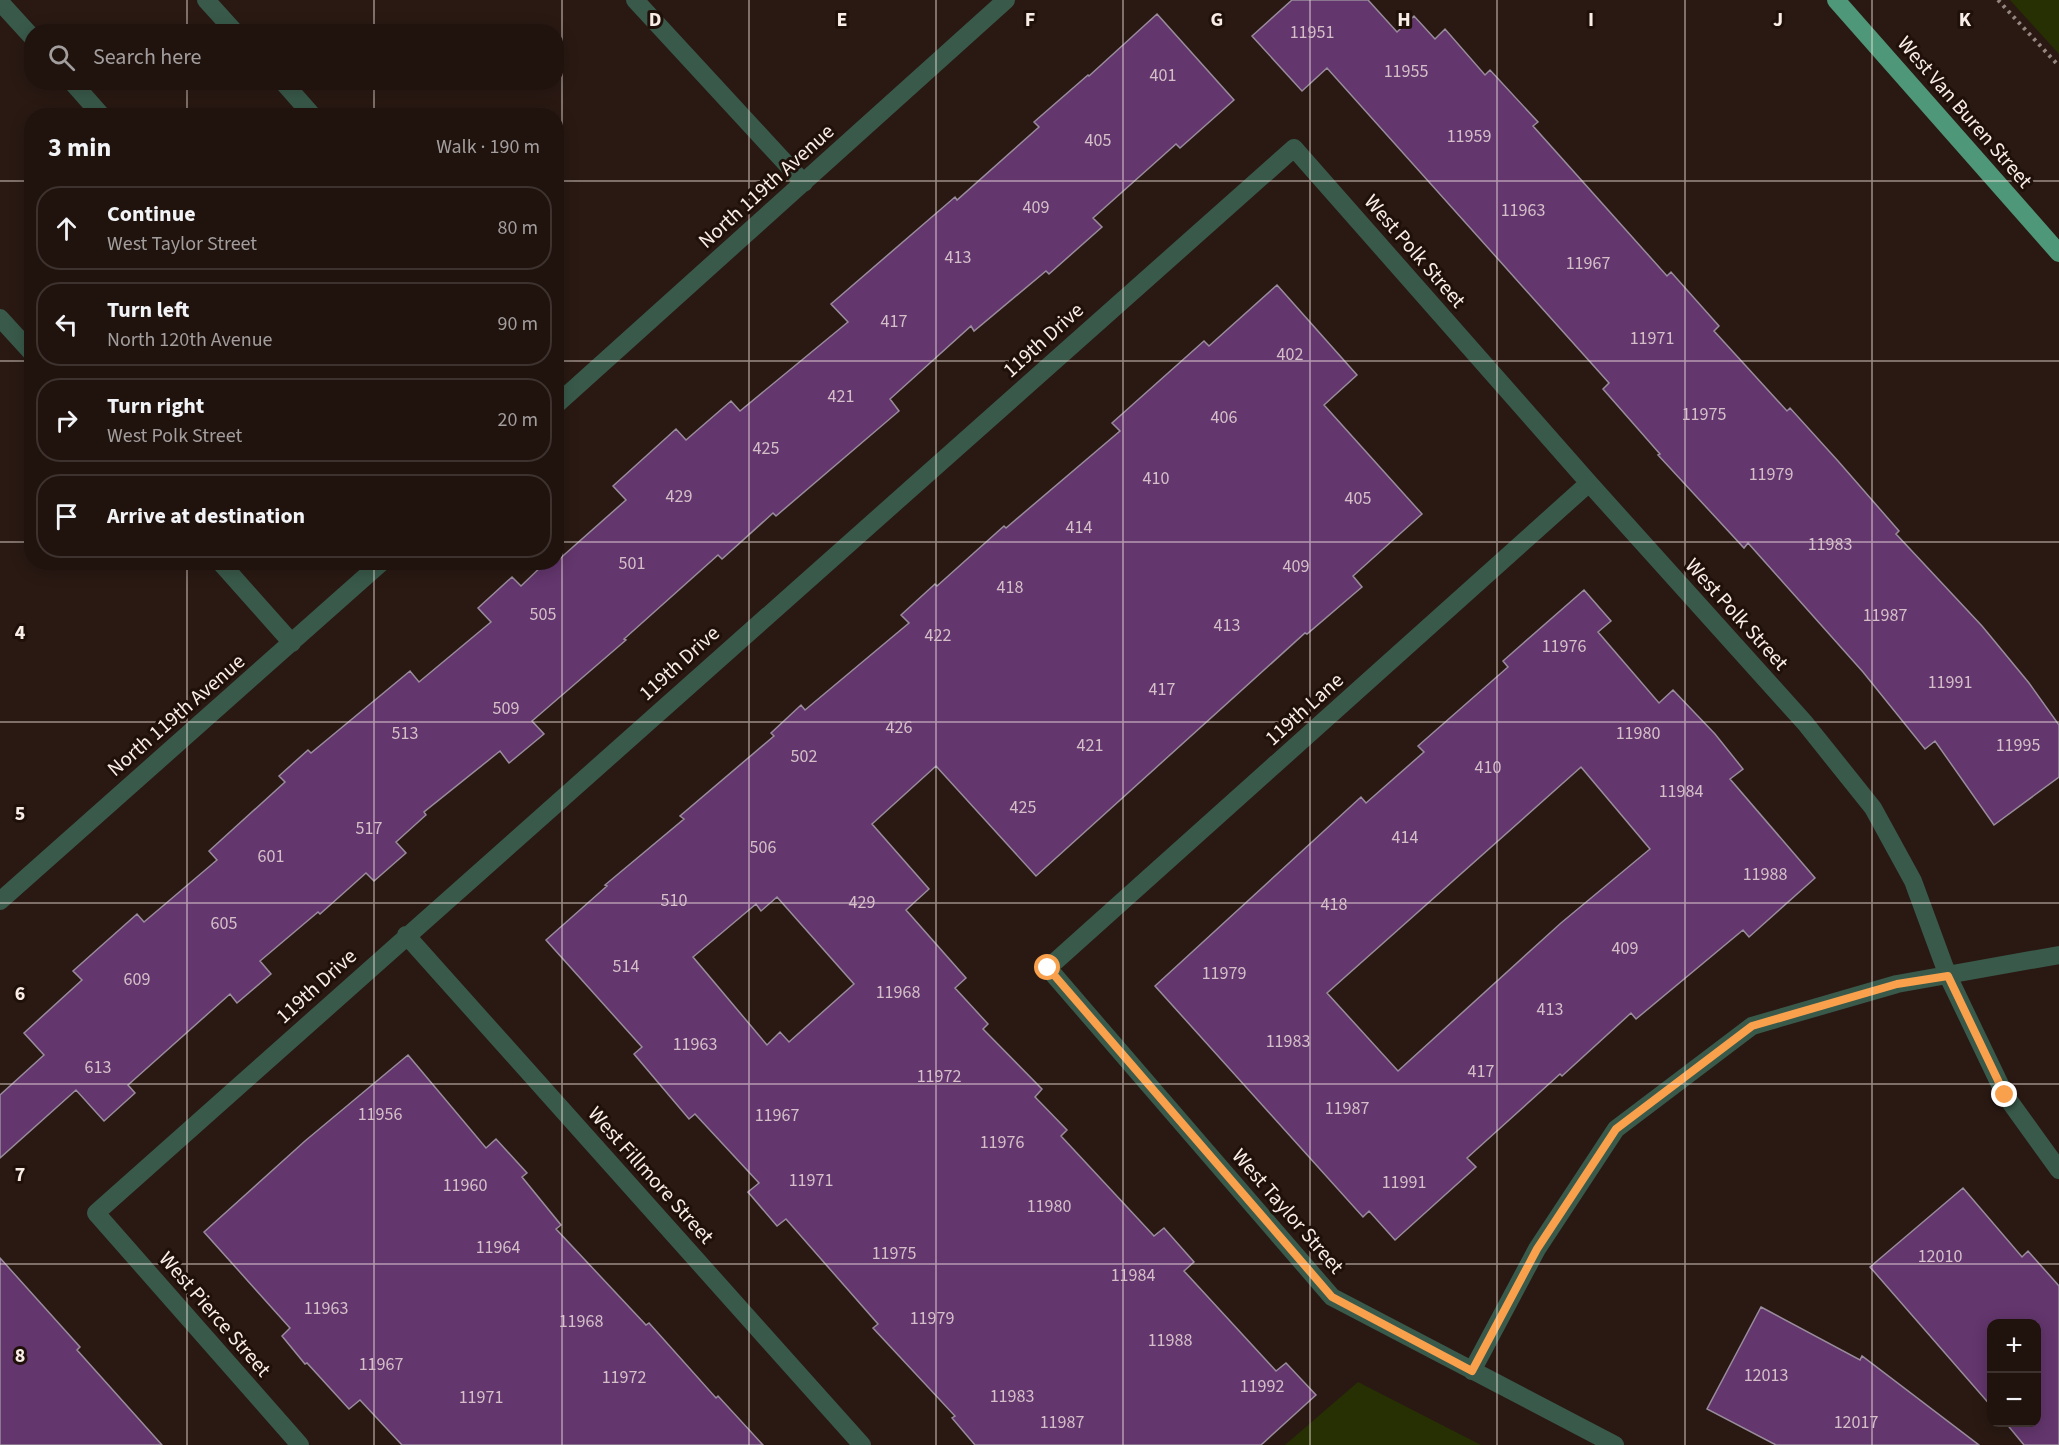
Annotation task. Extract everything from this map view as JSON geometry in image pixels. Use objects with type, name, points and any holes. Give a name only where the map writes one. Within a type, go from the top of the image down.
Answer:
[{"type":"main road","name":"West Van Buren Street","points":[[1836,0],[2059,253]]},
{"type":"street","points":[[206,0],[228,24]]},
{"type":"street","points":[[635,0],[804,183]]},
{"type":"street","name":"North 119th Avenue","points":[[564,398],[1006,0]]},
{"type":"street","points":[[0,2],[24,28]]},
{"type":"street","points":[[79,90],[95,108]]},
{"type":"street","points":[[290,90],[306,108]]},
{"type":"street","name":"West Polk Street","points":[[1294,148],[1589,483],[1805,723],[1873,808],[1913,881],[1948,976],[2005,1095],[2059,1170]]},
{"type":"street","name":"119th Drive","points":[[96,1213],[406,935],[1294,148]]},
{"type":"street","points":[[0,318],[24,344]]},
{"type":"street","name":"119th Lane","points":[[1048,968],[1589,483]]},
{"type":"street","points":[[227,570],[292,643]]},
{"type":"street","name":"North 119th Avenue","points":[[0,901],[373,570]]},
{"type":"street","name":"West Fillmore Street","points":[[406,935],[862,1445]]},
{"type":"street","points":[[1472,1371],[1537,1249],[1616,1129],[1752,1026],[1897,984],[2059,955]]},
{"type":"street","name":"West Taylor Street","points":[[1048,968],[1332,1297],[1615,1445]]},
{"type":"street","name":"West Pierce Street","points":[[96,1213],[300,1445]]},
{"type":"path","points":[[1998,0],[2059,66]]},
{"type":"green space","points":[[2010,0],[2059,0],[2059,54]]},
{"type":"green space","points":[[1358,1382],[1481,1445],[1285,1445]]},
{"type":"building","points":[[1292,0],[1368,0],[1397,32],[1414,16],[1435,39],[1445,29],[1485,75],[1490,70],[1538,122],[1533,126],[1667,276],[1671,272],[1719,326],[1714,331],[1787,411],[1790,408],[1838,461],[1899,531],[1896,534],[1982,626],[2029,683],[2059,725],[2059,777],[1994,825],[1935,741],[1925,749],[1863,672],[1748,543],[1744,548],[1658,455],[1660,454],[1603,389],[1609,383],[1327,68],[1302,91],[1252,36]]},
{"type":"building","points":[[1157,14],[1234,100],[1180,148],[1176,144],[1093,218],[1102,227],[1049,274],[1046,271],[974,331],[971,326],[890,399],[899,411],[776,516],[773,513],[722,559],[718,555],[624,639],[626,640],[532,721],[544,734],[509,763],[500,751],[424,812],[426,815],[396,842],[406,853],[374,881],[366,873],[320,914],[318,912],[260,961],[271,974],[237,1003],[230,994],[128,1085],[135,1093],[104,1121],[76,1090],[0,1158],[0,1095],[44,1055],[24,1033],[82,980],[73,971],[137,914],[144,922],[217,860],[209,851],[285,782],[279,776],[308,750],[311,753],[410,671],[419,682],[491,622],[478,608],[512,577],[521,586],[538,570],[564,570],[564,555],[626,500],[613,486],[676,429],[686,440],[731,401],[740,411],[848,322],[831,304],[955,197],[957,200],[1039,127],[1034,122]]},
{"type":"building","points":[[1277,285],[1357,375],[1324,405],[1422,514],[1353,576],[1362,587],[1307,634],[1305,633],[1036,876],[936,766],[872,824],[929,889],[906,910],[966,978],[955,988],[988,1024],[983,1029],[1042,1089],[1035,1097],[1067,1130],[1061,1136],[1154,1236],[1164,1228],[1194,1262],[1184,1271],[1276,1371],[1286,1363],[1316,1395],[1261,1445],[975,1445],[952,1418],[955,1416],[873,1328],[878,1324],[786,1219],[777,1226],[748,1192],[759,1183],[695,1114],[689,1119],[634,1054],[642,1047],[546,940],[607,886],[605,885],[684,819],[680,816],[774,736],[771,733],[801,705],[805,710],[909,623],[901,615],[935,584],[937,586],[1004,526],[1006,528],[1120,431],[1112,423],[1204,341],[1209,346]],"holes":[[[777,897],[854,984],[789,1042],[780,1032],[767,1045],[693,957],[756,904],[761,911]]]},
{"type":"building","points":[[1584,590],[1611,621],[1598,632],[1659,703],[1673,690],[1715,734],[1743,769],[1730,779],[1815,878],[1749,937],[1743,930],[1636,1019],[1631,1013],[1562,1076],[1560,1074],[1467,1158],[1476,1167],[1395,1240],[1369,1211],[1363,1217],[1155,986],[1361,797],[1366,803],[1424,752],[1418,746],[1508,667],[1503,661]],"holes":[[[1581,767],[1650,849],[1561,923],[1398,1071],[1327,993]]]},
{"type":"building","points":[[408,1055],[486,1148],[496,1139],[527,1173],[522,1177],[561,1225],[556,1229],[646,1325],[649,1323],[716,1398],[718,1396],[763,1445],[402,1445],[360,1400],[349,1409],[307,1363],[305,1364],[282,1336],[290,1328],[204,1232],[305,1141]]},
{"type":"building","points":[[1963,1188],[2022,1257],[2028,1251],[2059,1286],[2059,1445],[2024,1445],[2009,1427],[2041,1427],[2041,1319],[1987,1319],[1987,1401],[1870,1267]]},
{"type":"building","points":[[0,1258],[80,1347],[77,1350],[162,1445],[0,1445]]},
{"type":"building","points":[[1761,1307],[1860,1360],[1862,1356],[1979,1445],[1776,1445],[1707,1409]]},
{"type":"route","points":[[1048,968],[1332,1297],[1472,1371],[1537,1249],[1616,1129],[1752,1026],[1897,984],[1948,976],[2005,1095]]}]
